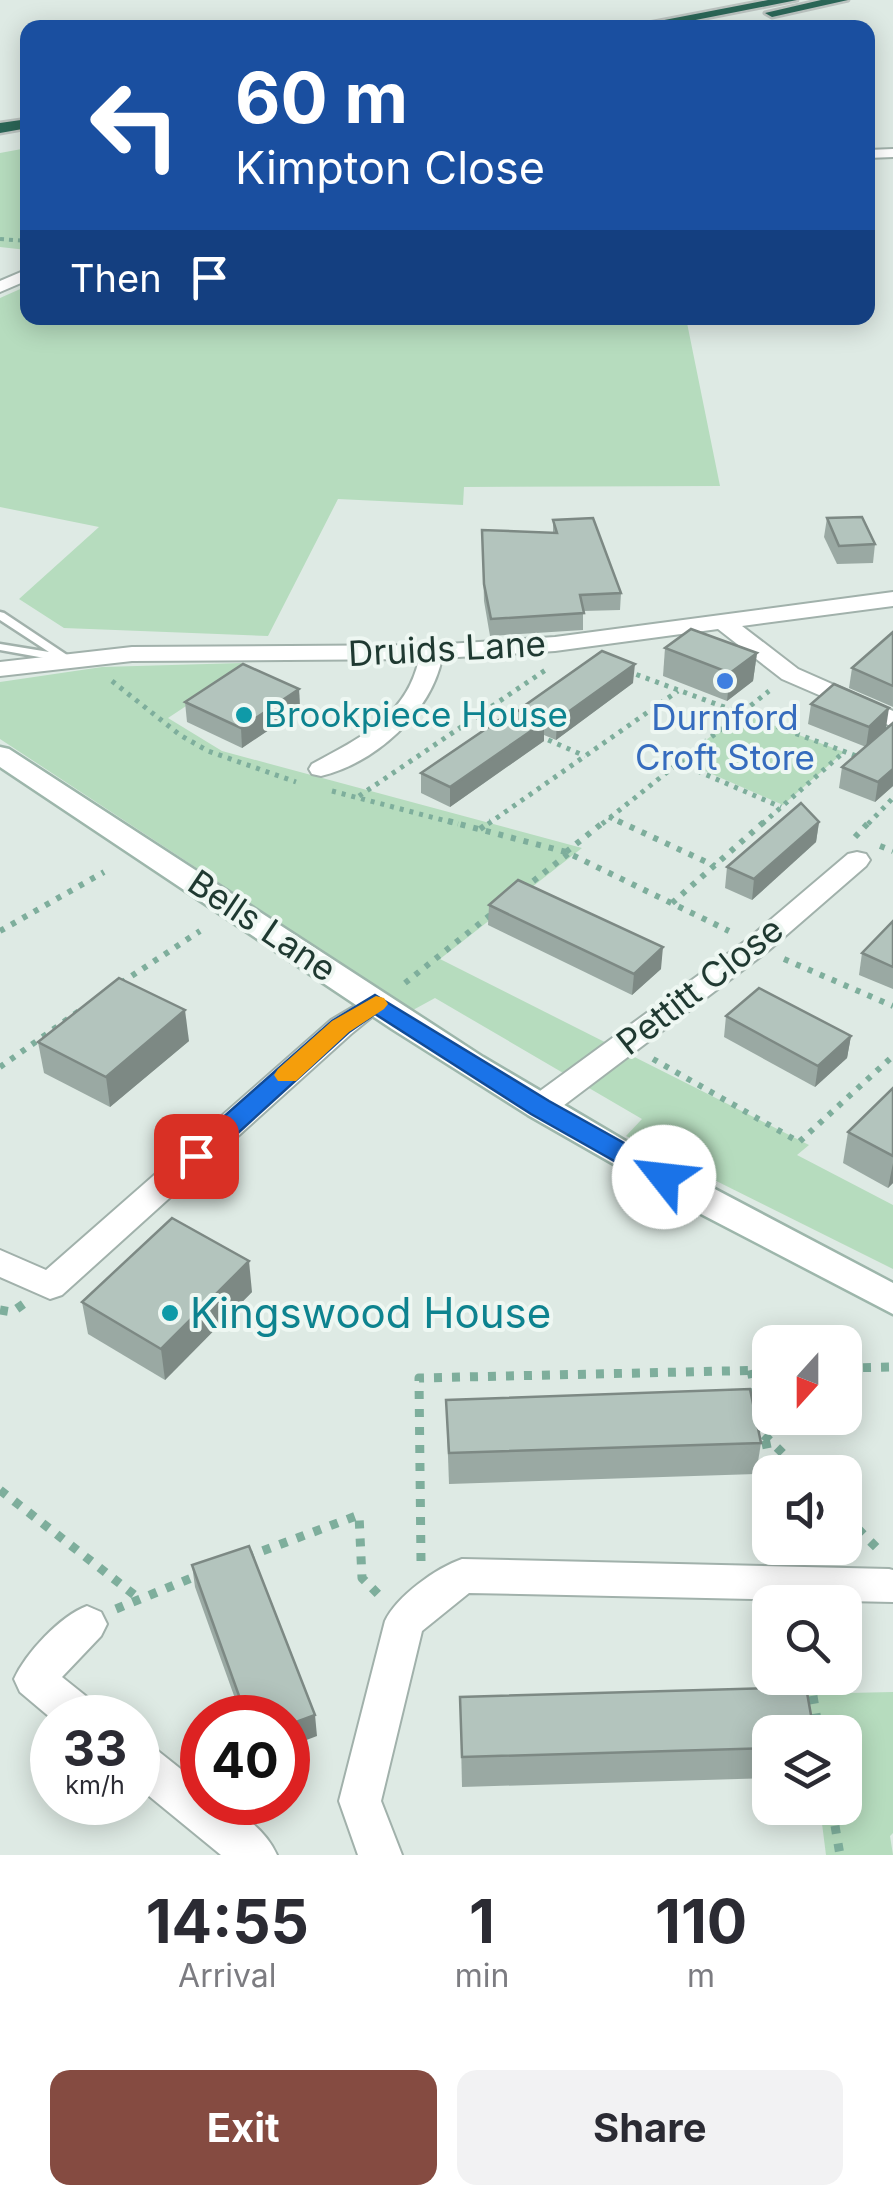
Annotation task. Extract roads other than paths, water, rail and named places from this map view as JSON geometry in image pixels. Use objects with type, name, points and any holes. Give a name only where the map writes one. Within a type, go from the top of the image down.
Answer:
[{"type":"highway","points":[[676,20],[792,0]]},
{"type":"highway","points":[[731,20],[842,0]]},
{"type":"street","name":"Druids Lane","points":[[0,669],[132,654],[432,652],[555,644],[893,599]]},
{"type":"street","points":[[726,624],[790,674],[893,720]]},
{"type":"street","points":[[325,779],[413,708],[430,672],[432,652]]},
{"type":"street","name":"Bells Lane","points":[[0,754],[540,1108],[758,1230],[893,1300]]},
{"type":"street","name":"Pettitt Close","points":[[540,1108],[758,945],[857,860]]},
{"type":"street","points":[[0,1263],[50,1286],[341,1027],[375,1003]]},
{"type":"street","points":[[380,1855],[360,1801],[414,1614],[462,1576],[891,1575]]},
{"type":"street","points":[[54,1695],[34,1679],[87,1624]]},
{"type":"street","points":[[160,1779],[255,1855]]},
{"type":"lane","points":[[0,615],[67,659]]},
{"type":"lane","points":[[0,646],[67,659]]},
{"type":"place","name":"Durnford Croft Store","points":[[725,681]]},
{"type":"place","name":"Brookpiece House","points":[[244,715]]},
{"type":"place","name":"Kingswood House","points":[[170,1313]]}]
